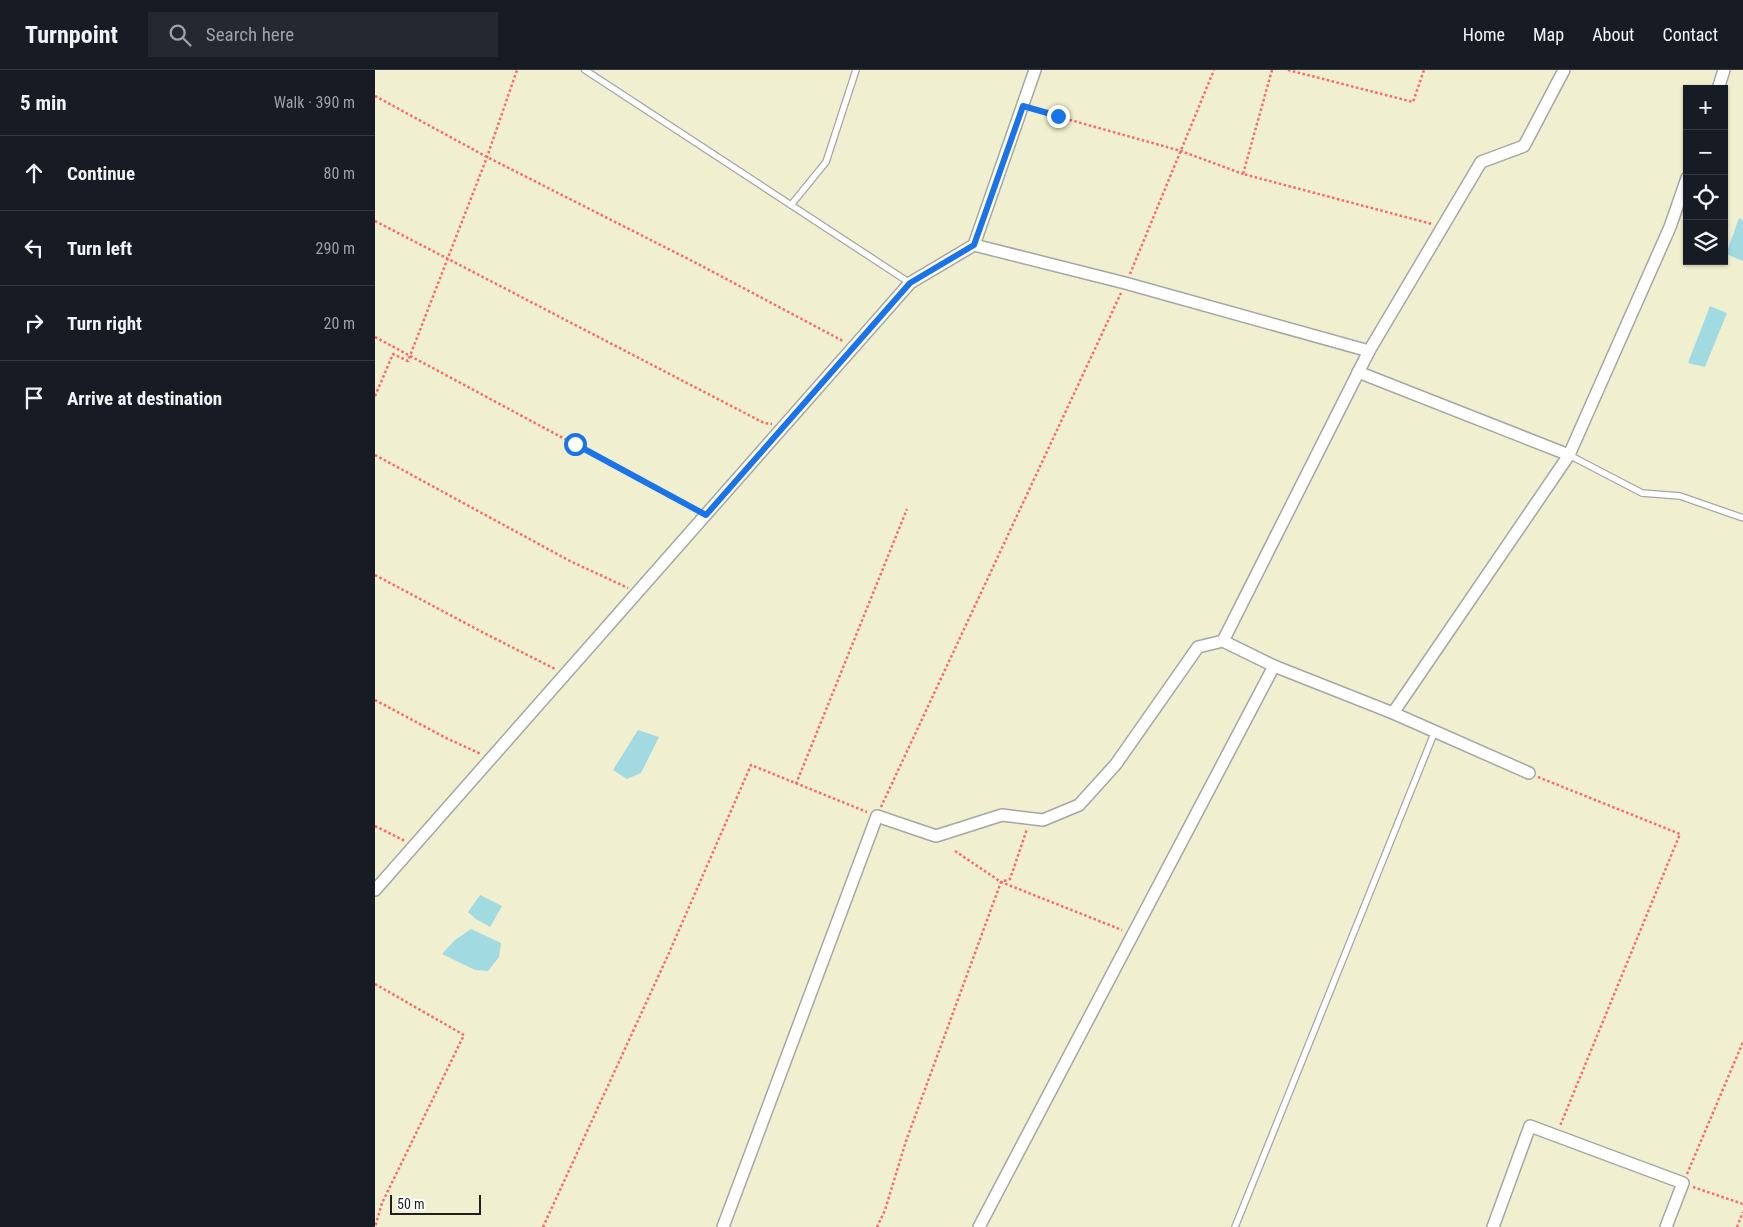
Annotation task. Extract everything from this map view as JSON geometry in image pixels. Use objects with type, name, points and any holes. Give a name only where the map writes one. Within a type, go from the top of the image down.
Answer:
[{"type":"street","points":[[375,890],[910,283],[974,245],[1035,70]]},
{"type":"street","points":[[1223,641],[1369,351],[1481,162],[1524,146],[1564,70]]},
{"type":"street","points":[[1719,85],[1724,70]]},
{"type":"street","points":[[1393,713],[1569,455],[1670,226],[1683,189]]},
{"type":"street","points":[[974,245],[1125,283],[1369,351]]},
{"type":"street","points":[[1358,372],[1569,455]]},
{"type":"street","points":[[723,1227],[877,816],[936,836],[1002,814],[1043,820],[1079,805],[1116,764],[1198,647],[1223,641],[1274,666],[1393,713],[1529,773]]},
{"type":"street","points":[[979,1227],[1274,666]]},
{"type":"street","points":[[1493,1227],[1529,1126],[1683,1183],[1666,1227]]},
{"type":"lane","points":[[585,70],[910,283]]},
{"type":"lane","points":[[791,205],[826,162],[855,70]]},
{"type":"lane","points":[[1569,455],[1642,493],[1680,496],[1743,518]]},
{"type":"lane","points":[[1235,1227],[1435,731]]},
{"type":"path","points":[[375,396],[393,354],[408,361],[487,157],[517,70]]},
{"type":"path","points":[[543,1227],[669,953],[751,766],[877,816],[1143,244],[1213,70]]},
{"type":"path","points":[[1243,174],[1272,70]]},
{"type":"path","points":[[1288,70],[1413,102],[1424,70]]},
{"type":"path","points":[[375,96],[487,157],[854,346]]},
{"type":"path","points":[[1023,106],[1181,151],[1243,174],[1443,226]]},
{"type":"path","points":[[375,221],[763,423],[786,424]]},
{"type":"path","points":[[375,338],[706,515]]},
{"type":"path","points":[[375,454],[570,561],[637,593]]},
{"type":"path","points":[[796,784],[907,509]]},
{"type":"path","points":[[375,575],[566,674]]},
{"type":"path","points":[[375,700],[447,738],[491,758]]},
{"type":"path","points":[[1529,773],[1680,834],[1556,1136]]},
{"type":"path","points":[[1001,882],[1010,879],[1030,818]]},
{"type":"path","points":[[375,826],[414,846]]},
{"type":"path","points":[[955,851],[1001,882],[1133,934]]},
{"type":"path","points":[[877,1227],[885,1210],[907,1141],[1001,882]]},
{"type":"path","points":[[375,984],[464,1035],[382,1203],[375,1227]]},
{"type":"path","points":[[1743,1042],[1683,1183],[1743,1204]]},
{"type":"path","points":[[1737,1227],[1743,1212]]},
{"type":"green space","points":[[375,70],[1743,70],[1743,1227],[375,1227]]},
{"type":"water","points":[[1739,218],[1743,220],[1743,261],[1728,255],[1728,248]]},
{"type":"water","points":[[1710,306],[1727,313],[1705,367],[1688,363]]},
{"type":"water","points":[[638,730],[659,737],[641,773],[627,779],[613,770]]},
{"type":"water","points":[[480,895],[502,906],[490,927],[468,912]]},
{"type":"water","points":[[471,929],[501,943],[499,957],[488,971],[475,970],[442,954],[455,940]]},
{"type":"route","points":[[575,444],[706,515],[910,283],[974,245],[1023,106],[1058,116]]}]
